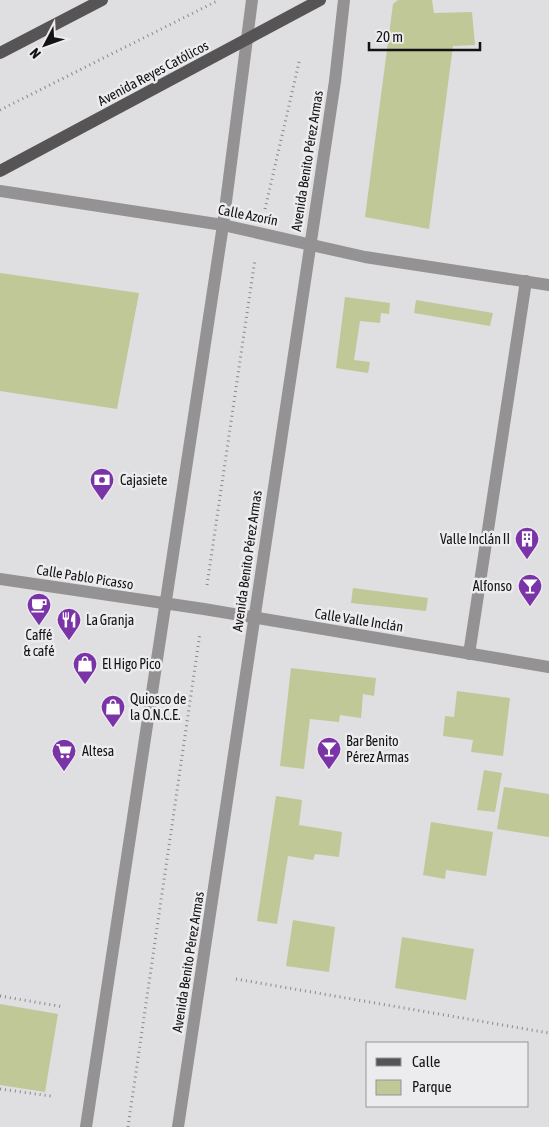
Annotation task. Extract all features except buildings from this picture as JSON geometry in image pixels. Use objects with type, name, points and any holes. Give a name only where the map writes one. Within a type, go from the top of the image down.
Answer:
[{"type":"main road","points":[[0,53],[102,0]]},
{"type":"main road","name":"Avenida Reyes Católicos","points":[[0,171],[320,0]]},
{"type":"street","points":[[86,1127],[223,225],[252,0]]},
{"type":"street","name":"Avenida Benito Pérez Armas","points":[[178,1127],[338,58],[344,0]]},
{"type":"street","name":"Calle Azorín","points":[[0,192],[223,225],[365,256],[549,285]]},
{"type":"street","points":[[468,654],[526,281]]},
{"type":"street","name":"Calle Pablo Picasso","points":[[0,579],[165,604]]},
{"type":"street","name":"Calle Valle Inclán","points":[[165,604],[549,667]]},
{"type":"path","points":[[0,110],[218,0]]},
{"type":"path","points":[[236,979],[549,1033]]},
{"type":"path","points":[[0,996],[64,1008]]},
{"type":"path","points":[[0,1089],[51,1096]]},
{"type":"green space","points":[[398,0],[432,0],[434,13],[472,12],[475,45],[453,46],[429,229],[365,217],[393,4]]},
{"type":"green space","points":[[0,273],[139,293],[117,409],[0,391]]},
{"type":"green space","points":[[345,297],[390,303],[389,314],[381,313],[380,323],[360,321],[354,360],[370,362],[368,373],[336,368]]},
{"type":"green space","points":[[416,300],[493,313],[490,326],[414,313]]},
{"type":"green space","points":[[353,588],[428,598],[426,611],[351,603]]},
{"type":"green space","points":[[291,668],[376,678],[374,696],[363,694],[361,718],[340,715],[339,722],[310,719],[304,769],[280,766]]},
{"type":"green space","points":[[457,691],[510,698],[503,756],[471,752],[473,740],[443,736],[445,716],[454,717]]},
{"type":"green space","points":[[484,770],[502,773],[495,812],[477,810]]},
{"type":"green space","points":[[504,787],[549,794],[549,837],[497,829]]},
{"type":"green space","points":[[276,796],[302,800],[299,825],[342,832],[339,857],[315,854],[313,860],[288,856],[277,924],[257,921]]},
{"type":"green space","points":[[431,822],[493,832],[486,876],[446,870],[445,879],[423,875]]},
{"type":"green space","points":[[293,920],[335,927],[329,972],[286,966]]},
{"type":"green space","points":[[402,937],[474,949],[466,1000],[395,988]]},
{"type":"green space","points":[[0,1004],[58,1014],[45,1092],[0,1085]]},
{"type":"place","name":"Cajasiete","points":[[102,501]]},
{"type":"place","name":"Valle Inclán II","points":[[527,560]]},
{"type":"place","name":"Alfonso","points":[[530,607]]},
{"type":"place","name":"Caffé & café","points":[[39,626]]},
{"type":"place","name":"La Granja","points":[[69,641]]},
{"type":"place","name":"El Higo Pico","points":[[85,685]]},
{"type":"place","name":"Quiosco de la O.N.C.E.","points":[[113,728]]},
{"type":"place","name":"Bar Benito Pérez Armas","points":[[329,770]]},
{"type":"place","name":"Altesa","points":[[64,772]]}]
